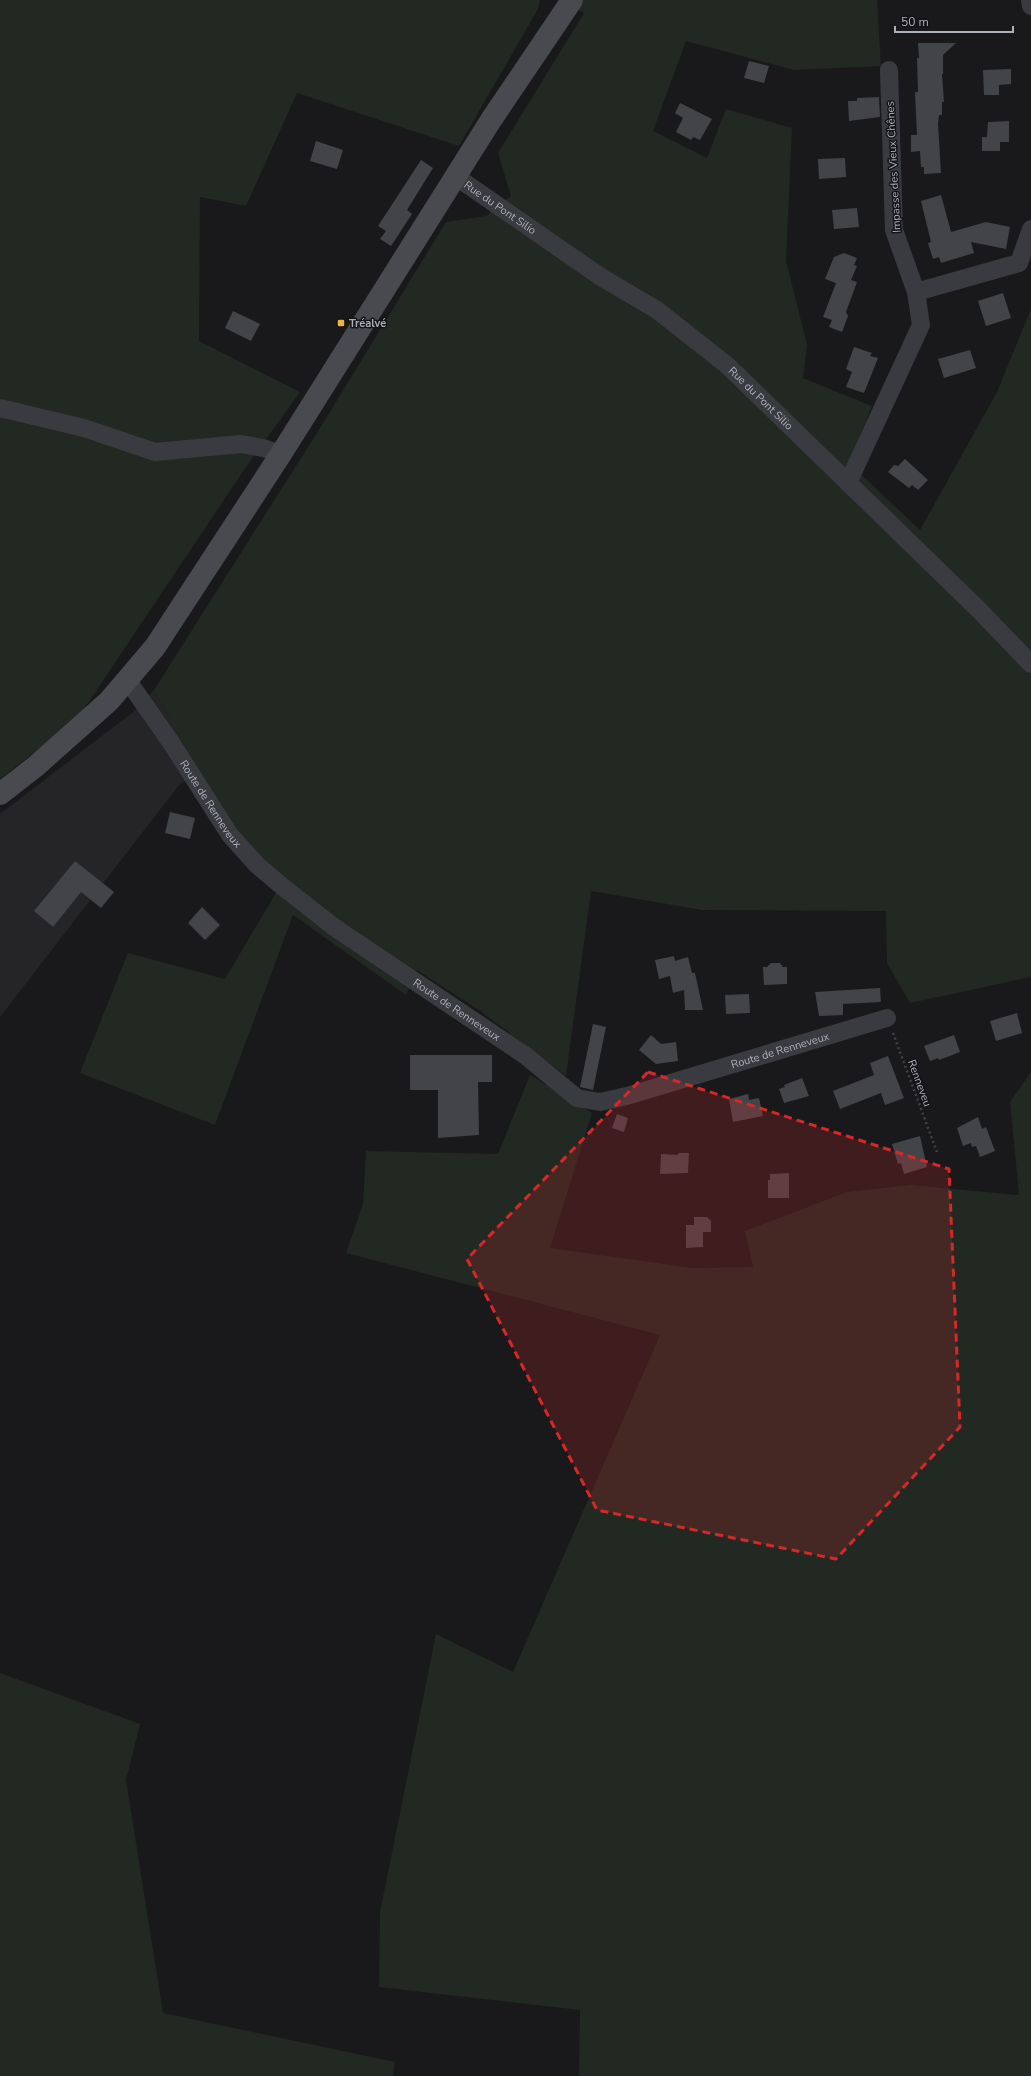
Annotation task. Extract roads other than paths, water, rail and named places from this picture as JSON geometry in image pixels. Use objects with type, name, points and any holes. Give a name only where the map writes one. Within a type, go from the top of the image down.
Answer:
[{"type":"main road","points":[[491,120],[554,0]]},
{"type":"main road","points":[[0,794],[76,732],[128,681],[155,647],[280,454],[491,120],[572,0]]},
{"type":"street","points":[[1030,0],[1031,6]]},
{"type":"street","name":"Impasse des Vieux Chênes","points":[[848,484],[921,324],[916,292],[894,230],[889,70]]},
{"type":"street","name":"Rue du Pont Silio","points":[[455,176],[601,277],[657,310],[728,366],[979,610],[1031,664]]},
{"type":"street","points":[[916,292],[1018,263],[1031,229]]},
{"type":"street","points":[[0,408],[84,428],[155,452],[241,444],[263,448],[280,454]]},
{"type":"street","name":"Route de Renneveux","points":[[128,681],[172,744],[230,835],[257,864],[334,927],[526,1056],[577,1098],[600,1102],[627,1096],[888,1018]]},
{"type":"place","name":"Tréalvé","points":[[341,323]]}]
